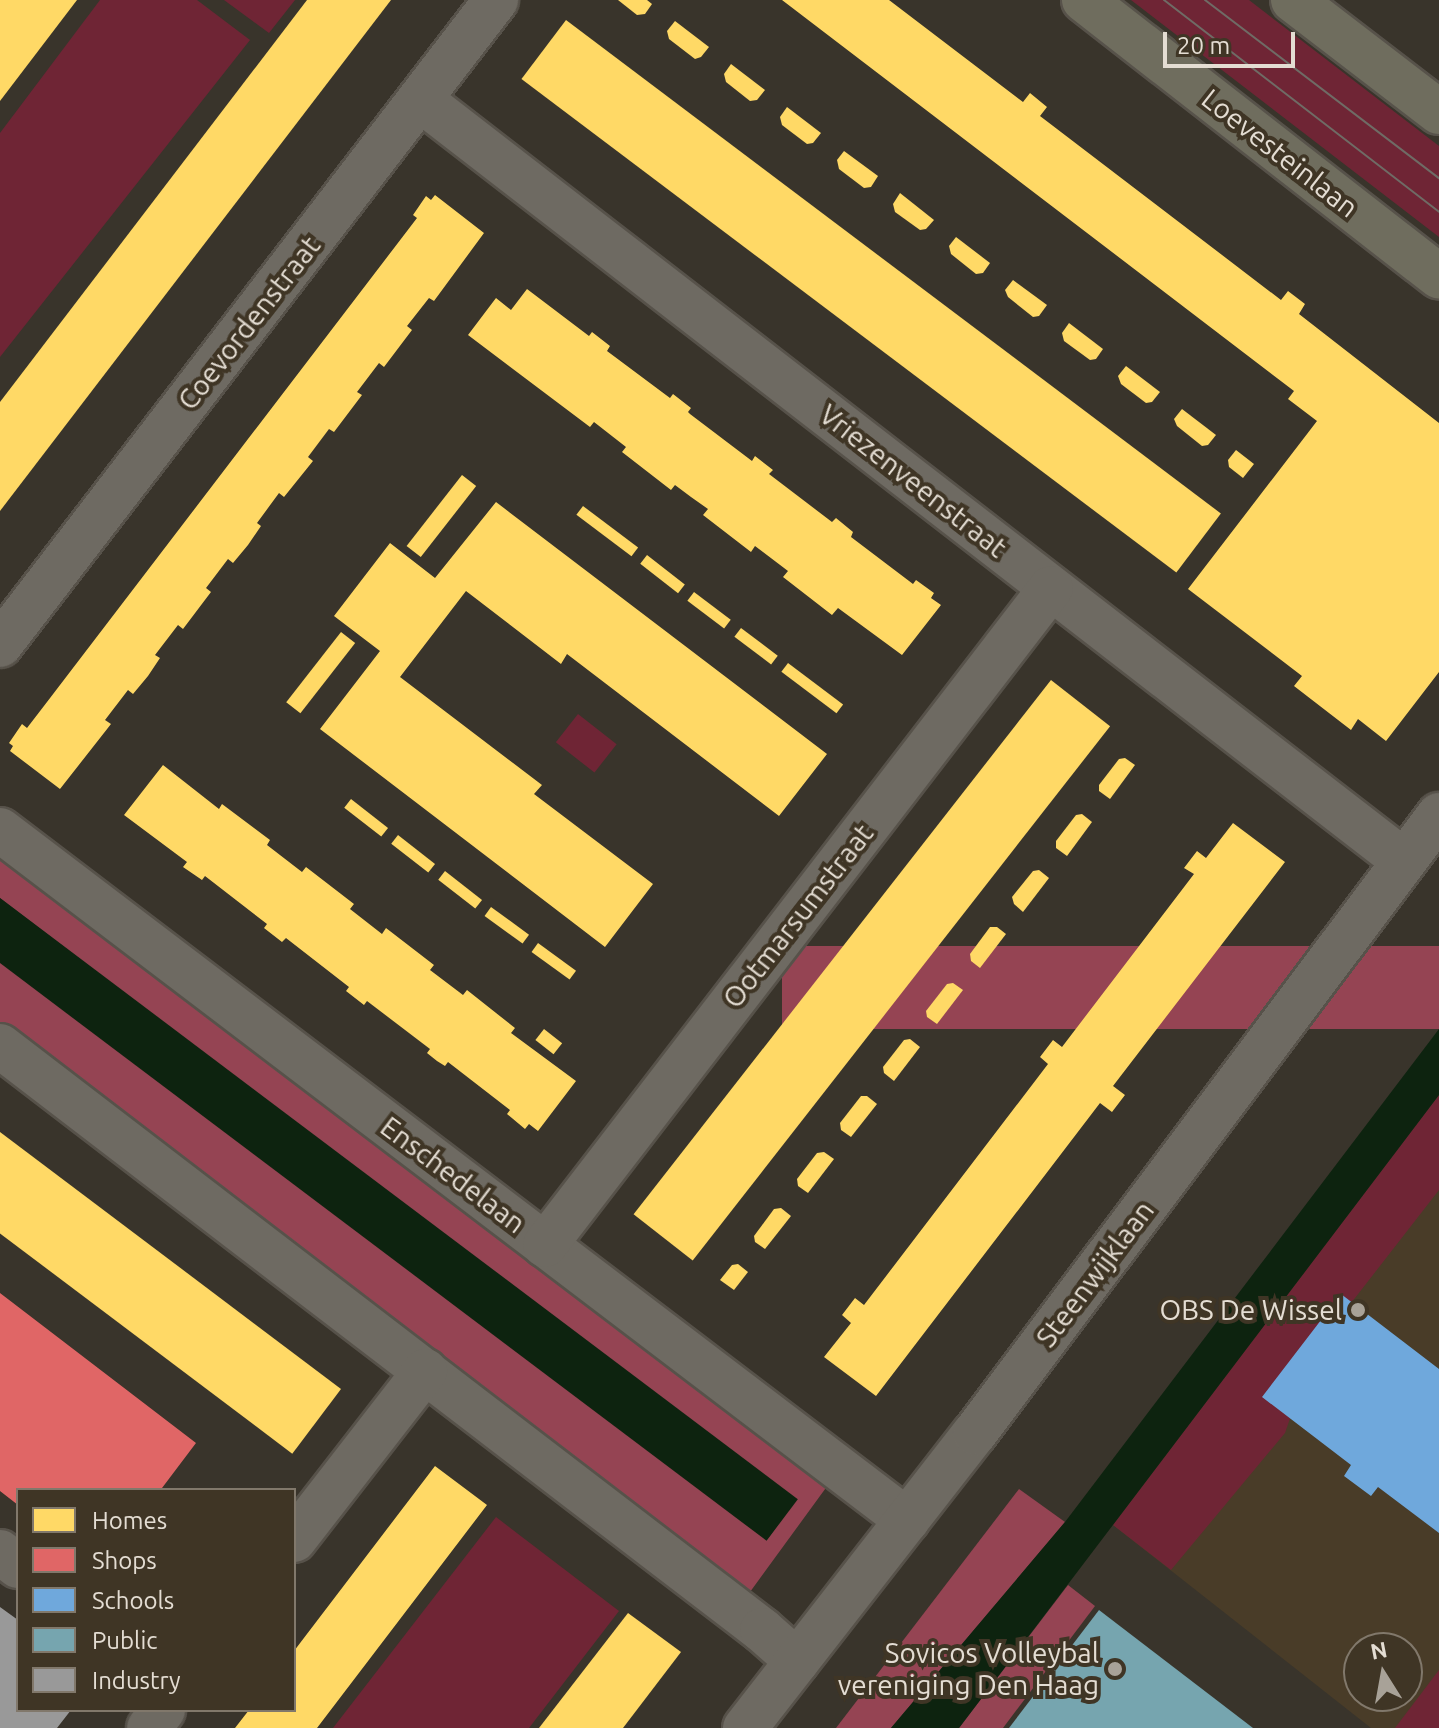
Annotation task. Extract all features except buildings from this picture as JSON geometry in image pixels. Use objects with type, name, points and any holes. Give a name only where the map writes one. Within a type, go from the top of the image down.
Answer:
[{"type":"main road","name":"Loevesteinlaan","points":[[1084,0],[1439,276]]},
{"type":"main road","points":[[1293,0],[1439,112]]},
{"type":"street","name":"Coevordenstraat","points":[[0,645],[422,101],[496,0]]},
{"type":"street","name":"Vriezenveenstraat","points":[[422,101],[1404,861]]},
{"type":"street","name":"Ootmarsumstraat","points":[[545,1245],[1051,588]]},
{"type":"street","name":"Steenwijklaan","points":[[745,1728],[907,1520],[1439,815]]},
{"type":"street","name":"Enschedelaan","points":[[0,830],[907,1520]]},
{"type":"street","points":[[0,1046],[762,1630],[797,1661]]},
{"type":"street","points":[[296,1537],[425,1371]]},
{"type":"street","points":[[0,1552],[16,1564]]},
{"type":"street","points":[[149,1728],[161,1712]]},
{"type":"shaded area","points":[[100,0],[197,0],[250,40],[0,357],[0,133]]},
{"type":"shaded area","points":[[224,0],[295,0],[269,33]]},
{"type":"shaded area","points":[[1131,0],[1249,0],[1439,146],[1439,237]]},
{"type":"shaded area","points":[[578,714],[617,744],[594,773],[556,742]]},
{"type":"shaded area","points":[[0,849],[828,1485],[750,1592],[0,1022],[0,950],[769,1537],[793,1504],[0,898]]},
{"type":"shaded area","points":[[0,898],[798,1499],[767,1541],[0,963]]},
{"type":"shaded area","points":[[782,946],[1439,946],[1439,1029],[782,1029]]},
{"type":"shaded area","points":[[1439,1029],[1439,1095],[959,1728],[891,1728],[1065,1522]]},
{"type":"shaded area","name":"OBS De Wissel","points":[[1439,1095],[1439,1708],[1423,1728],[1371,1728],[1351,1712],[1423,1712],[1423,1632],[1343,1632],[1343,1706],[1113,1525]]},
{"type":"shaded area","points":[[1439,1095],[1439,1190],[1313,1352],[1285,1433],[1171,1570],[1113,1525]]},
{"type":"shaded area","points":[[1019,1489],[1065,1522],[891,1728],[836,1728]]},
{"type":"shaded area","points":[[496,1517],[619,1611],[529,1728],[333,1728]]},
{"type":"shaded area","points":[[1068,1585],[1095,1606],[1003,1728],[959,1728]]},
{"type":"shaded area","points":[[1439,1670],[1439,1728],[1395,1728],[1407,1712],[1423,1712],[1423,1691]]},
{"type":"tram line","points":[[1164,0],[1439,212]]},
{"type":"tram line","points":[[1205,0],[1439,178]]},
{"type":"place","name":"OBS De Wissel","points":[[1358,1310]]},
{"type":"place","name":"Sovicos Volleybal vereniging Den Haag","points":[[1115,1669]]}]
